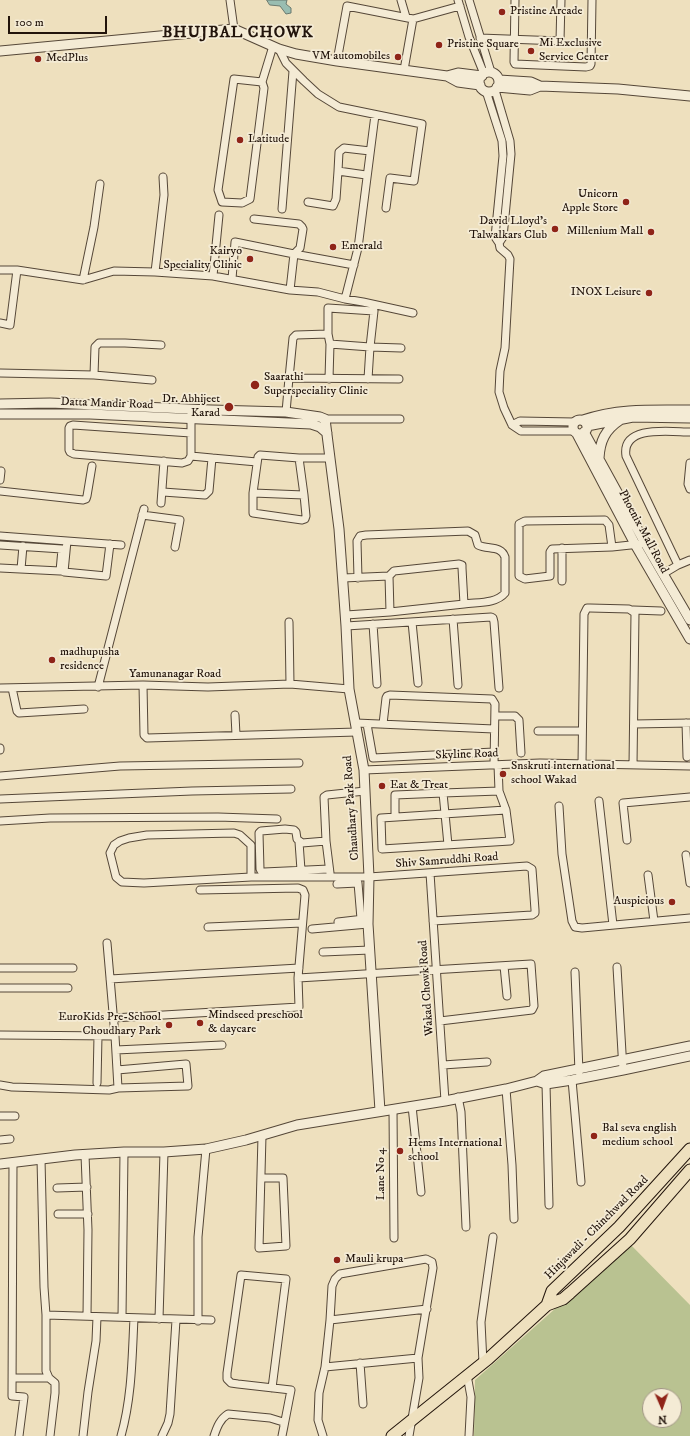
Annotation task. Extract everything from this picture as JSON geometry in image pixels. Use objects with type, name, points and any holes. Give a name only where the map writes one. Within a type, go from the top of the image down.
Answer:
[{"type":"main road","name":"Hinjawadi - Chinchwad Road","points":[[547,1305],[552,1291],[619,1227],[690,1149]]},
{"type":"main road","points":[[392,1436],[483,1363],[547,1305],[563,1299],[570,1293],[630,1239],[690,1170]]},
{"type":"main road","points":[[560,1283],[570,1293]]},
{"type":"street","points":[[230,0],[234,29]]},
{"type":"street","points":[[400,0],[406,17]]},
{"type":"street","points":[[469,0],[480,38],[489,82]]},
{"type":"street","points":[[515,0],[514,62],[516,65],[590,66],[592,0]]},
{"type":"street","points":[[480,38],[560,41],[561,0]]},
{"type":"street","points":[[337,61],[347,6],[413,19],[459,3],[469,37],[489,82],[510,141],[511,154],[503,237],[499,243],[500,248],[508,255],[510,259],[505,348],[500,371],[499,392],[504,408],[512,425],[521,431],[580,428],[633,417],[690,418]]},
{"type":"street","points":[[404,70],[413,19]]},
{"type":"street","points":[[0,50],[234,29],[296,54],[337,61],[447,76],[458,73],[489,82],[531,82],[540,86],[618,89],[690,96]]},
{"type":"street","points":[[276,47],[293,71],[318,94],[340,107],[422,124],[414,181],[390,178],[386,208]]},
{"type":"street","points":[[262,82],[234,79],[218,190],[222,202],[242,203],[250,199],[264,88],[262,82],[276,47]]},
{"type":"street","points":[[282,209],[293,71]]},
{"type":"street","points":[[345,299],[358,248],[366,175],[375,115]]},
{"type":"street","points":[[308,202],[334,206],[341,149],[350,148],[370,151]]},
{"type":"street","points":[[338,171],[366,175]]},
{"type":"street","points":[[155,272],[164,196],[163,177]]},
{"type":"street","points":[[83,280],[94,227],[100,184]]},
{"type":"street","points":[[213,276],[219,215]]},
{"type":"street","points":[[254,219],[299,224],[302,226],[300,248],[294,254],[290,290]]},
{"type":"street","points":[[232,279],[235,242],[354,265]]},
{"type":"street","points":[[0,270],[17,270],[83,280],[114,271],[213,276],[290,290],[318,292],[413,313]]},
{"type":"street","points":[[0,324],[10,324],[17,270]]},
{"type":"street","points":[[329,378],[330,344],[328,334],[328,308],[374,311],[368,379]]},
{"type":"street","points":[[286,412],[293,338],[296,335],[328,334]]},
{"type":"street","points":[[94,374],[95,347],[99,343],[161,345]]},
{"type":"street","points":[[330,344],[401,348]]},
{"type":"street","points":[[0,372],[94,374],[152,380]]},
{"type":"street","points":[[289,378],[399,379]]},
{"type":"street","name":"Datta Mandir Road","points":[[0,404],[50,403],[311,424],[320,427],[326,433]]},
{"type":"street","points":[[580,428],[599,415],[626,410],[690,410]]},
{"type":"street","name":"Datta Mandir Road","points":[[0,414],[191,414],[286,412],[320,416],[325,419]]},
{"type":"street","points":[[191,414],[191,433],[191,456],[186,463],[72,454],[69,450],[70,426],[73,424],[191,433]]},
{"type":"street","points":[[599,458],[602,438],[613,425],[623,418]]},
{"type":"street","points":[[326,433],[325,419],[400,419]]},
{"type":"street","name":"Phoenix Mall Road","points":[[580,428],[599,458],[636,546],[690,639]]},
{"type":"street","name":"Phoenix Mall Road","points":[[580,428],[615,496],[664,574],[690,620]]},
{"type":"street","points":[[678,565],[626,456],[626,450],[628,442],[632,437],[644,432],[690,432]]},
{"type":"street","name":"Chaudhary Park Road","points":[[326,433],[339,529],[346,615],[349,689],[364,770],[369,877],[366,921],[370,950],[380,1111]]},
{"type":"street","points":[[299,458],[306,517],[302,520],[253,513],[253,493],[257,462],[260,455],[299,458],[329,458]]},
{"type":"street","points":[[191,456],[257,462]]},
{"type":"street","points":[[162,492],[208,494],[212,458]]},
{"type":"street","points":[[162,503],[164,461]]},
{"type":"street","points":[[689,486],[690,463]]},
{"type":"street","points":[[0,491],[84,500],[87,496],[92,466]]},
{"type":"street","points":[[0,480],[1,471]]},
{"type":"street","points":[[253,493],[304,495]]},
{"type":"street","points":[[98,687],[143,512],[180,520],[175,547]]},
{"type":"street","points":[[612,547],[609,524],[605,520],[525,521],[519,524],[520,578],[525,579],[550,576],[550,551],[552,549],[562,548],[612,547],[636,546],[645,543]]},
{"type":"street","points":[[346,615],[390,612],[495,600],[505,593],[505,557],[503,552],[498,549],[481,547],[478,545],[476,535],[468,531],[366,535],[360,536],[357,541],[358,578]]},
{"type":"street","points":[[0,536],[120,545]]},
{"type":"street","points":[[67,541],[64,572],[106,576],[110,544]]},
{"type":"street","points":[[0,545],[61,548],[60,570],[56,572],[0,568]]},
{"type":"street","points":[[21,570],[23,546]]},
{"type":"street","points":[[562,548],[562,581]]},
{"type":"street","points":[[664,574],[678,565],[690,560]]},
{"type":"street","points":[[390,612],[389,576],[394,570],[459,564],[462,565],[464,604]]},
{"type":"street","points":[[342,578],[389,576]]},
{"type":"street","points":[[582,764],[585,611],[587,608],[661,610]]},
{"type":"street","points":[[633,610],[636,617],[633,765]]},
{"type":"street","points":[[346,626],[487,616],[493,618],[499,688]]},
{"type":"street","points":[[453,619],[458,685]]},
{"type":"street","points":[[289,622],[290,684]]},
{"type":"street","points":[[412,622],[418,683]]},
{"type":"street","points":[[373,624],[377,684]]},
{"type":"street","name":"Yamunanagar Road","points":[[0,688],[143,685],[208,687],[290,684],[349,689]]},
{"type":"street","points":[[143,685],[145,737],[236,736],[357,728],[367,724],[494,729]]},
{"type":"street","points":[[12,688],[17,711],[19,713],[84,709]]},
{"type":"street","points":[[381,818],[382,849],[510,841],[506,810],[499,791],[494,752],[494,701],[489,698],[390,695],[386,698],[382,724]]},
{"type":"street","points":[[235,715],[236,736]]},
{"type":"street","points":[[495,716],[515,716],[519,720],[521,753]]},
{"type":"street","points":[[634,724],[688,723],[687,757]]},
{"type":"street","points":[[367,724],[373,758],[494,752]]},
{"type":"street","points":[[538,730],[582,731]]},
{"type":"street","points":[[0,776],[120,766],[299,763]]},
{"type":"street","name":"Skyline Road","points":[[364,770],[540,763],[690,766]]},
{"type":"street","points":[[0,799],[192,791],[291,789]]},
{"type":"street","points":[[330,877],[326,841],[324,797],[327,795],[365,791]]},
{"type":"street","points":[[395,817],[395,795],[499,791]]},
{"type":"street","points":[[443,793],[448,845]]},
{"type":"street","points":[[627,840],[623,803],[690,797]]},
{"type":"street","points":[[599,801],[613,925]]},
{"type":"street","points":[[559,806],[562,854],[573,924],[575,927],[578,928],[690,918]]},
{"type":"street","points":[[366,818],[506,810]]},
{"type":"street","points":[[0,821],[50,818],[218,817],[276,819]]},
{"type":"street","points":[[301,870],[299,842],[294,830],[286,829],[261,831],[259,833],[261,871],[264,872],[301,870],[329,868]]},
{"type":"street","name":"Shiv Samruddhi Road","points":[[251,876],[251,845],[240,835],[234,833],[147,835],[120,841],[114,846],[110,853],[116,877],[122,882],[144,883],[251,876],[369,877],[527,866],[532,870],[536,910],[535,914],[434,921]]},
{"type":"street","points":[[299,842],[326,841]]},
{"type":"street","points":[[686,855],[690,883]]},
{"type":"street","name":"Wakad Chowk Road","points":[[430,873],[445,1101]]},
{"type":"street","points":[[648,875],[654,921]]},
{"type":"street","points":[[337,884],[358,883],[366,921]]},
{"type":"street","points":[[113,1018],[299,1007],[298,978],[305,895],[303,890],[298,888],[200,890]]},
{"type":"street","points":[[338,922],[366,921]]},
{"type":"street","points":[[312,929],[366,921]]},
{"type":"street","points":[[208,928],[302,923]]},
{"type":"street","points":[[108,943],[118,1088]]},
{"type":"street","points":[[322,952],[370,950]]},
{"type":"street","points":[[298,978],[531,964],[534,1006],[532,1010],[440,1021]]},
{"type":"street","points":[[504,966],[507,996]]},
{"type":"street","points":[[617,967],[623,1070]]},
{"type":"street","points":[[0,968],[73,968]]},
{"type":"street","points":[[110,979],[299,968]]},
{"type":"street","points":[[575,972],[576,1076],[580,1182]]},
{"type":"street","points":[[0,988],[68,988]]},
{"type":"street","points":[[0,1035],[115,1036]]},
{"type":"street","points":[[97,1083],[98,1036]]},
{"type":"street","points":[[116,1050],[222,1045]]},
{"type":"street","points":[[576,1076],[622,1060],[690,1046]]},
{"type":"street","points":[[0,1164],[86,1154],[164,1152],[206,1149],[262,1136],[297,1125],[445,1101],[576,1076],[623,1070],[690,1056]]},
{"type":"street","points":[[443,1065],[487,1062]]},
{"type":"street","points":[[0,1085],[12,1087],[109,1090],[118,1088],[188,1086],[186,1064],[117,1070]]},
{"type":"street","points":[[542,1082],[549,1205]]},
{"type":"street","points":[[506,1089],[512,1165],[514,1218]]},
{"type":"street","points":[[458,1098],[461,1112],[466,1227]]},
{"type":"street","points":[[412,1106],[421,1192]]},
{"type":"street","name":"Lane No 4","points":[[393,1109],[394,1238]]},
{"type":"street","points":[[0,1116],[15,1116]]},
{"type":"street","points":[[261,1178],[283,1178],[286,1246],[259,1248],[262,1136]]},
{"type":"street","points":[[0,1140],[10,1139]]},
{"type":"street","points":[[198,1321],[198,1237],[206,1149]]},
{"type":"street","points":[[122,1317],[124,1152]]},
{"type":"street","points":[[159,1319],[164,1152]]},
{"type":"street","points":[[86,1154],[88,1214],[88,1316]]},
{"type":"street","points":[[41,1159],[46,1315],[46,1371],[49,1378],[55,1383],[56,1386],[50,1436]]},
{"type":"street","points":[[13,1162],[12,1396],[24,1397],[19,1436]]},
{"type":"street","points":[[57,1188],[86,1188]]},
{"type":"street","points":[[58,1214],[88,1214]]},
{"type":"street","points":[[483,1363],[482,1322],[493,1237]]},
{"type":"street","points":[[323,1436],[318,1420],[319,1393],[330,1320],[332,1286],[335,1279],[340,1274],[426,1259],[432,1262],[433,1268],[418,1358],[419,1378],[409,1436]]},
{"type":"street","points":[[272,1388],[286,1279],[241,1274],[227,1378],[231,1383],[272,1388],[292,1390],[282,1436]]},
{"type":"street","points":[[330,1320],[427,1309]]},
{"type":"street","points":[[46,1315],[198,1321],[212,1320]]},
{"type":"street","points":[[83,1436],[96,1341],[97,1317]]},
{"type":"street","points":[[121,1436],[128,1411],[130,1394],[134,1318]]},
{"type":"street","points":[[162,1436],[170,1414],[176,1320]]},
{"type":"street","points":[[324,1367],[418,1358]]},
{"type":"street","points":[[360,1363],[363,1404]]},
{"type":"street","points":[[468,1375],[471,1398],[469,1436]]},
{"type":"street","points":[[12,1378],[49,1378]]},
{"type":"street","points":[[214,1436],[223,1417],[228,1414],[270,1418],[283,1422],[284,1426]]},
{"type":"green space","points":[[629,1243],[690,1305],[690,1436],[474,1436],[475,1380]]},
{"type":"water","points":[[267,0],[287,0],[286,4],[291,8],[291,13],[286,14],[280,6],[270,5]]},
{"type":"place","name":"Pristine Arcade","points":[[502,12]]},
{"type":"place","name":"Pristine Square","points":[[439,45]]},
{"type":"place","name":"Mi Exclusive Service Center","points":[[531,51]]},
{"type":"place","name":"VM automobiles","points":[[398,57]]},
{"type":"place","name":"MedPlus","points":[[38,59]]},
{"type":"place","name":"Latitude","points":[[240,140]]},
{"type":"place","name":"Unicorn Apple Store","points":[[626,202]]},
{"type":"place","name":"David Lloyd's Talwalkars Club","points":[[555,229]]},
{"type":"place","name":"Millenium Mall","points":[[651,232]]},
{"type":"place","name":"Emerald","points":[[333,247]]},
{"type":"place","name":"Kairyo Speciality Clinic","points":[[250,259]]},
{"type":"place","name":"INOX Leisure","points":[[649,293]]},
{"type":"place","name":"Saarathi Superspeciality Clinic","points":[[255,385]]},
{"type":"place","name":"Dr. Abhijeet Karad","points":[[229,407]]},
{"type":"place","name":"madhupusha residence","points":[[52,660]]},
{"type":"place","name":"Snskruti international school Wakad","points":[[503,774]]},
{"type":"place","name":"Eat & Treat","points":[[382,786]]},
{"type":"place","name":"Auspicious","points":[[672,902]]},
{"type":"place","name":"Mindseed preschool & daycare","points":[[200,1023]]},
{"type":"place","name":"EuroKids Pre-School Choudhary Park","points":[[169,1025]]},
{"type":"place","name":"Bal seva english medium school","points":[[594,1136]]},
{"type":"place","name":"Hems International school","points":[[400,1151]]},
{"type":"place","name":"Mauli krupa","points":[[337,1260]]},
{"type":"district","name":"BHUJBAL CHOWK","points":[[238,34]]}]
